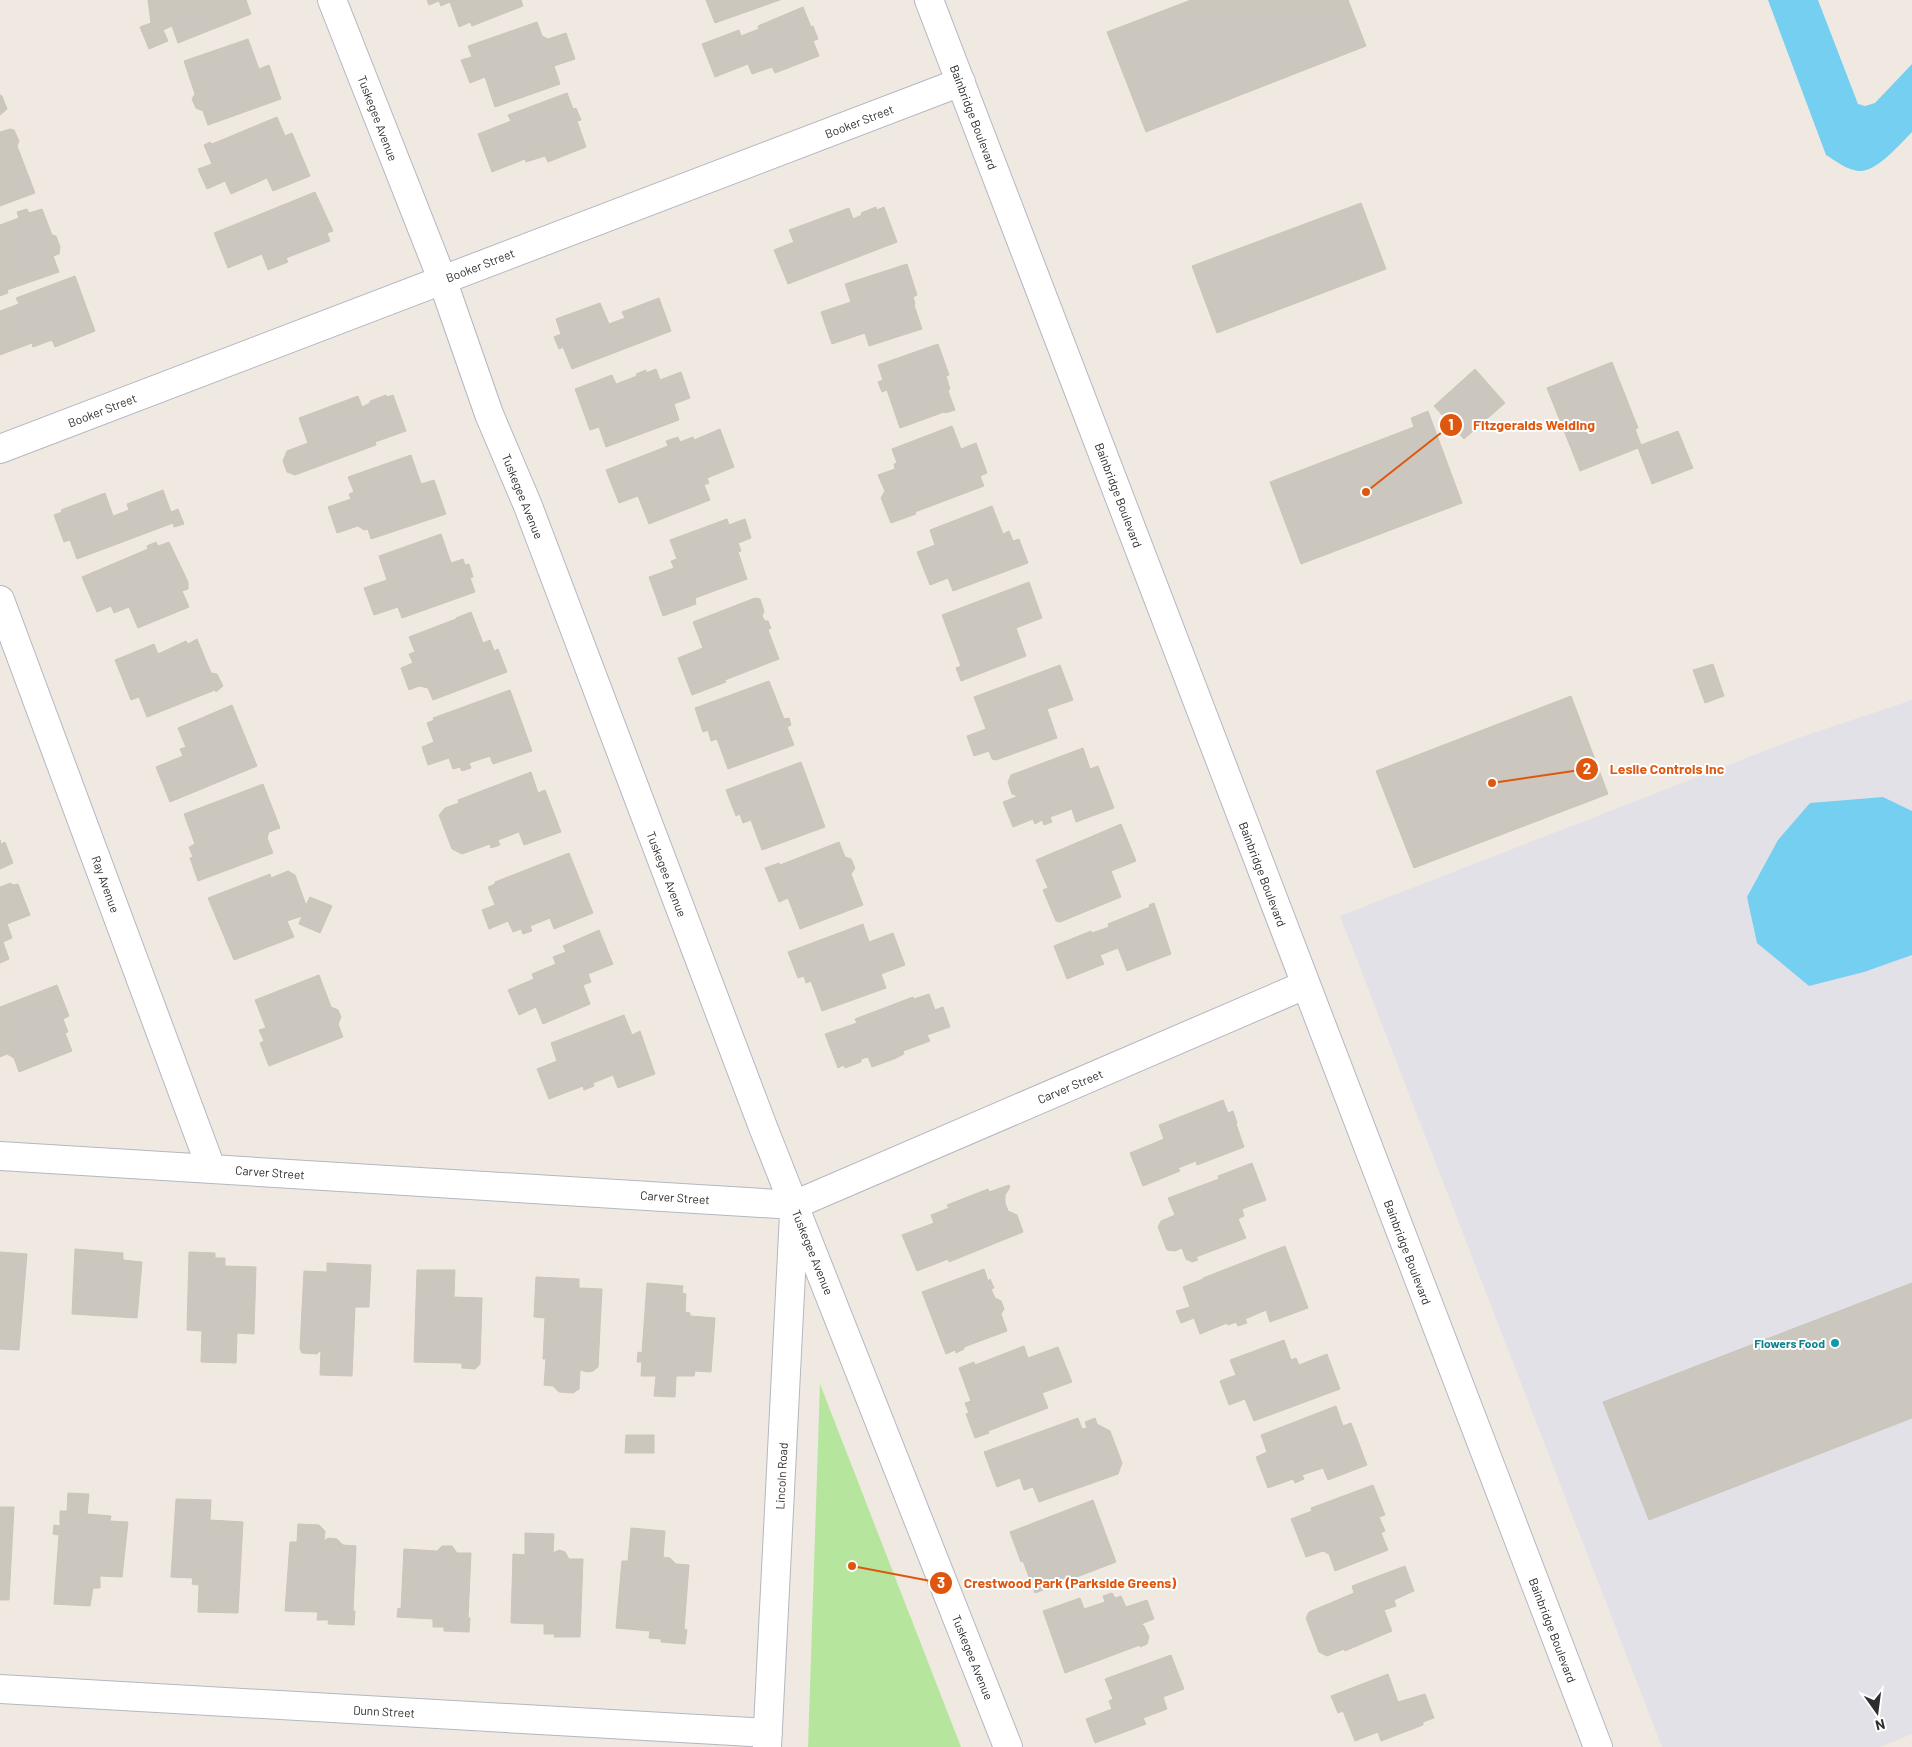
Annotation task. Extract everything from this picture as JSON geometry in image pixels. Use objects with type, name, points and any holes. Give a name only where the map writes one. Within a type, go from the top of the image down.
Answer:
[{"type":"street","name":"Tuskegee Avenue","points":[[332,0],[442,279],[489,414],[528,506],[763,1127],[1008,1747]]},
{"type":"street","name":"Bainbridge Boulevard","points":[[929,0],[1598,1747]]},
{"type":"street","name":"Booker Street","points":[[0,449],[961,82]]},
{"type":"street","name":"Ray Avenue","points":[[0,600],[211,1168]]},
{"type":"street","name":"Carver Street","points":[[0,1156],[794,1205],[1305,985]]},
{"type":"street","name":"Lincoln Road","points":[[768,1740],[794,1205]]},
{"type":"street","name":"Dunn Street","points":[[0,1689],[768,1740]]},
{"type":"shaded area","points":[[1912,700],[1912,1734],[1880,1747],[1662,1747],[1340,916],[1798,738]]},
{"type":"green space","points":[[820,1384],[961,1747],[808,1747]]},
{"type":"water","points":[[1768,0],[1818,0],[1858,104],[1865,106],[1875,103],[1912,64],[1912,132],[1875,166],[1862,171],[1852,170],[1826,155]]},
{"type":"water","points":[[1883,797],[1912,811],[1912,955],[1864,972],[1809,986],[1757,943],[1747,897],[1778,840],[1810,803]]},
{"type":"building","points":[[148,0],[246,0],[251,14],[178,43],[172,26],[163,30],[168,41],[149,49],[140,27],[151,23]]},
{"type":"building","points":[[427,0],[521,0],[523,6],[472,26],[470,22],[459,27],[450,2],[441,6],[439,1],[429,5]]},
{"type":"building","points":[[706,0],[780,0],[715,23]]},
{"type":"building","points":[[1191,0],[1348,0],[1366,46],[1146,132],[1107,32]]},
{"type":"building","points":[[803,7],[818,39],[813,41],[819,56],[775,73],[772,67],[752,74],[748,64],[715,77],[702,44],[739,30],[741,36],[759,29],[758,26]]},
{"type":"building","points":[[537,22],[542,36],[548,39],[566,33],[575,59],[554,66],[560,84],[495,107],[485,77],[470,83],[461,60],[472,57],[468,46]]},
{"type":"building","points":[[248,39],[259,69],[269,65],[281,99],[208,125],[203,111],[196,108],[192,99],[195,94],[184,61]]},
{"type":"building","points":[[567,93],[573,109],[576,108],[581,120],[577,121],[586,147],[548,162],[545,156],[526,162],[525,159],[492,172],[478,134],[511,121],[508,115]]},
{"type":"building","points":[[0,95],[7,109],[0,115]]},
{"type":"building","points":[[277,117],[285,136],[292,133],[310,176],[273,191],[267,178],[231,194],[225,181],[207,189],[198,169],[212,164],[204,145],[210,142],[212,144]]},
{"type":"building","points":[[10,129],[14,130],[19,141],[17,146],[35,193],[0,206],[0,132]]},
{"type":"building","points":[[315,192],[333,231],[327,233],[330,241],[286,258],[288,262],[268,270],[262,254],[228,268],[214,233]]},
{"type":"building","points":[[1361,203],[1386,269],[1217,333],[1192,266]]},
{"type":"building","points":[[876,207],[877,210],[884,207],[897,242],[788,284],[774,250],[794,242],[789,230],[849,208],[853,219],[862,215],[861,213]]},
{"type":"building","points":[[27,209],[29,213],[42,209],[52,235],[56,236],[60,247],[59,254],[53,256],[59,272],[7,290],[8,293],[0,296],[0,225],[19,218],[17,212]]},
{"type":"building","points":[[907,264],[917,295],[913,297],[914,305],[922,329],[869,346],[865,333],[832,344],[821,312],[851,302],[845,284]]},
{"type":"building","points":[[75,276],[95,331],[55,347],[52,340],[33,347],[32,343],[0,355],[0,311],[19,304],[16,298]]},
{"type":"building","points":[[659,298],[671,331],[572,369],[563,347],[559,349],[554,337],[561,334],[556,319],[600,303],[609,324],[625,318],[622,312]]},
{"type":"building","points":[[938,344],[949,375],[946,376],[950,389],[948,391],[955,410],[944,412],[900,428],[887,390],[882,392],[878,382],[883,380],[878,365]]},
{"type":"building","points":[[1612,362],[1638,428],[1635,429],[1641,445],[1678,431],[1693,468],[1652,484],[1638,448],[1580,471],[1547,388]]},
{"type":"building","points":[[656,369],[660,380],[681,372],[690,398],[674,404],[679,420],[606,447],[599,427],[590,430],[575,389],[612,375],[616,384],[637,376],[636,374],[646,370],[646,373]]},
{"type":"building","points":[[1475,369],[1505,403],[1464,439],[1434,406]]},
{"type":"building","points":[[386,395],[387,397],[393,395],[406,431],[375,442],[376,445],[295,475],[287,472],[283,461],[287,451],[308,443],[299,418],[358,396],[362,407],[370,403],[370,401]]},
{"type":"building","points":[[1428,411],[1462,503],[1301,564],[1270,482],[1414,427],[1411,418]]},
{"type":"building","points":[[952,426],[961,449],[976,443],[987,473],[980,476],[984,486],[891,523],[881,498],[885,491],[878,475],[895,469],[894,464],[897,463],[892,449]]},
{"type":"building","points":[[720,429],[734,467],[707,478],[709,483],[704,485],[710,500],[649,524],[638,496],[619,503],[606,470],[668,446],[666,441],[678,437],[680,442],[693,437],[694,440]]},
{"type":"building","points":[[411,455],[421,484],[434,480],[446,514],[371,539],[368,529],[364,530],[358,526],[337,533],[328,507],[351,499],[349,494],[354,492],[348,477]]},
{"type":"building","points":[[163,490],[171,512],[178,509],[184,524],[174,527],[173,523],[77,559],[70,540],[64,542],[54,515],[62,512],[61,510],[105,493],[113,516],[129,510],[127,504]]},
{"type":"building","points":[[992,506],[1003,534],[1009,531],[1013,541],[1019,539],[1028,563],[953,591],[948,578],[930,585],[917,552],[935,545],[930,530]]},
{"type":"building","points":[[727,519],[729,525],[745,519],[751,538],[738,543],[741,551],[738,552],[747,579],[695,598],[696,604],[663,616],[649,577],[674,568],[671,561],[677,559],[670,540]]},
{"type":"building","points":[[441,534],[451,563],[463,559],[465,565],[469,564],[473,577],[470,578],[475,592],[402,618],[398,607],[374,615],[364,588],[387,580],[379,556]]},
{"type":"building","points":[[156,542],[158,546],[169,542],[188,582],[188,589],[182,591],[189,607],[138,628],[129,607],[114,613],[111,606],[97,612],[82,577],[148,549],[147,546]]},
{"type":"building","points":[[1029,582],[1042,618],[1016,628],[1026,656],[961,681],[956,668],[961,666],[942,615]]},
{"type":"building","points":[[755,598],[760,599],[764,611],[762,616],[765,621],[768,621],[771,628],[768,630],[779,659],[692,695],[678,658],[703,648],[693,622]]},
{"type":"building","points":[[471,612],[483,643],[490,640],[494,651],[498,649],[507,672],[433,700],[428,688],[419,686],[409,690],[401,668],[413,663],[409,654],[415,652],[409,637]]},
{"type":"building","points":[[197,639],[211,673],[217,674],[223,686],[216,692],[215,690],[147,717],[139,697],[131,700],[115,660],[154,644],[158,654],[186,641],[188,644]]},
{"type":"building","points":[[1713,664],[1724,696],[1705,703],[1693,670]]},
{"type":"building","points":[[1060,665],[1073,700],[1047,709],[1057,738],[996,760],[992,759],[989,751],[974,756],[967,736],[986,729],[974,697]]},
{"type":"building","points":[[769,681],[784,719],[789,718],[791,725],[787,727],[794,745],[728,769],[717,739],[711,741],[708,730],[703,732],[695,708]]},
{"type":"building","points":[[510,690],[532,751],[493,764],[490,756],[469,763],[471,768],[462,771],[460,767],[453,769],[449,758],[428,765],[422,747],[434,742],[427,723],[434,720],[433,718]]},
{"type":"building","points":[[1571,696],[1608,794],[1414,868],[1376,771]]},
{"type":"building","points":[[232,705],[257,766],[170,802],[156,767],[183,756],[180,749],[186,747],[178,728]]},
{"type":"building","points":[[1083,748],[1090,769],[1098,766],[1114,808],[1076,822],[1072,809],[1050,817],[1052,822],[1044,825],[1042,820],[1035,824],[1033,819],[1013,827],[1003,802],[1018,796],[1012,794],[1008,782],[1011,775]]},
{"type":"building","points":[[801,762],[825,827],[762,850],[751,820],[743,823],[740,814],[736,816],[726,790]]},
{"type":"building","points":[[531,772],[538,793],[545,790],[561,832],[524,845],[519,832],[498,840],[500,845],[491,848],[490,844],[462,854],[452,849],[439,815],[445,808],[459,803],[458,800]]},
{"type":"building","points":[[263,784],[280,828],[269,832],[267,838],[273,853],[198,881],[190,858],[193,857],[189,847],[195,844],[184,814]]},
{"type":"building","points":[[1121,824],[1136,861],[1111,871],[1121,897],[1060,922],[1056,921],[1043,890],[1048,888],[1036,860]]},
{"type":"building","points":[[0,840],[1,844],[5,842],[13,863],[0,869]]},
{"type":"building","points":[[839,842],[845,857],[851,859],[855,868],[851,874],[863,905],[800,929],[788,898],[779,902],[765,868],[779,863],[780,865]]},
{"type":"building","points":[[569,853],[593,913],[554,929],[550,918],[530,926],[532,931],[523,934],[521,929],[513,932],[508,921],[489,929],[482,910],[495,905],[488,887],[495,884],[495,882]]},
{"type":"building","points":[[288,871],[295,875],[306,905],[310,897],[332,906],[320,933],[299,924],[302,916],[287,921],[294,937],[234,960],[208,898],[270,874],[271,878]]},
{"type":"building","points":[[11,883],[12,885],[18,884],[30,915],[7,924],[12,938],[3,942],[9,959],[0,963],[0,887]]},
{"type":"building","points":[[1154,903],[1171,954],[1127,971],[1118,948],[1100,955],[1104,964],[1067,979],[1054,946],[1091,931],[1092,933],[1109,927],[1108,924],[1150,907],[1149,905]]},
{"type":"building","points":[[863,924],[869,942],[893,933],[905,965],[881,974],[886,988],[822,1011],[811,981],[806,983],[804,976],[798,978],[788,952]]},
{"type":"building","points":[[599,930],[613,964],[588,974],[591,982],[583,985],[590,1004],[543,1024],[536,1007],[519,1015],[508,990],[534,979],[532,974],[556,964],[553,957],[566,952],[563,946]]},
{"type":"building","points":[[319,975],[331,1007],[338,1010],[341,1017],[338,1024],[343,1037],[269,1066],[260,1043],[264,1041],[259,1030],[266,1028],[255,1000]]},
{"type":"building","points":[[57,985],[69,1016],[63,1019],[68,1032],[65,1033],[72,1051],[19,1072],[14,1058],[7,1054],[0,1057],[0,1007]]},
{"type":"building","points":[[929,994],[935,1010],[943,1007],[950,1027],[927,1035],[930,1041],[903,1051],[904,1054],[894,1059],[872,1067],[868,1057],[845,1068],[844,1065],[838,1068],[825,1034],[857,1023],[855,1019],[913,997],[914,999]]},
{"type":"building","points":[[624,1015],[632,1035],[640,1031],[655,1074],[618,1088],[613,1075],[593,1083],[594,1086],[584,1090],[583,1086],[549,1099],[537,1069],[557,1061],[551,1043]]},
{"type":"building","points":[[1223,1100],[1228,1113],[1233,1111],[1244,1147],[1197,1165],[1196,1161],[1178,1168],[1180,1171],[1143,1186],[1130,1153],[1164,1139],[1159,1125]]},
{"type":"building","points":[[1252,1163],[1266,1200],[1242,1209],[1244,1216],[1238,1219],[1246,1238],[1196,1257],[1198,1260],[1192,1262],[1186,1259],[1182,1248],[1175,1251],[1167,1250],[1158,1227],[1161,1221],[1175,1215],[1168,1198],[1219,1179],[1218,1176]]},
{"type":"building","points":[[1009,1185],[1010,1187],[1005,1195],[1005,1203],[1008,1211],[1017,1215],[1023,1232],[949,1262],[948,1259],[917,1271],[902,1235],[934,1223],[931,1215],[949,1208],[947,1205],[988,1189],[989,1192]]},
{"type":"building","points":[[1285,1246],[1308,1308],[1270,1322],[1266,1310],[1245,1319],[1247,1323],[1238,1326],[1236,1322],[1228,1325],[1227,1323],[1200,1334],[1194,1318],[1181,1323],[1176,1311],[1190,1307],[1183,1287]]},
{"type":"building","points":[[75,1249],[123,1253],[123,1260],[142,1262],[137,1318],[72,1314]]},
{"type":"building","points":[[0,1252],[27,1254],[19,1350],[0,1349]]},
{"type":"building","points":[[189,1252],[215,1253],[215,1258],[225,1258],[225,1266],[256,1267],[254,1334],[237,1333],[236,1363],[201,1362],[202,1331],[187,1330]]},
{"type":"building","points":[[327,1263],[371,1265],[369,1307],[355,1307],[352,1376],[320,1375],[321,1350],[317,1354],[302,1353],[300,1349],[304,1271],[327,1272]]},
{"type":"building","points":[[984,1269],[988,1281],[990,1279],[994,1288],[991,1289],[995,1298],[1001,1301],[1004,1309],[1001,1314],[1007,1331],[964,1347],[964,1349],[956,1353],[955,1350],[946,1354],[922,1292]]},
{"type":"building","points":[[417,1270],[455,1270],[454,1297],[482,1298],[480,1364],[475,1369],[462,1368],[462,1363],[414,1362]]},
{"type":"building","points":[[536,1277],[579,1279],[579,1288],[602,1289],[598,1367],[593,1371],[587,1372],[580,1370],[579,1389],[573,1393],[559,1392],[553,1386],[544,1385],[546,1359],[543,1359],[545,1318],[534,1317]]},
{"type":"building","points":[[647,1283],[683,1286],[682,1293],[686,1294],[685,1312],[690,1313],[690,1316],[715,1318],[711,1372],[695,1371],[694,1376],[676,1376],[675,1397],[654,1396],[656,1376],[641,1376],[642,1362],[637,1362],[638,1352],[642,1353]]},
{"type":"building","name":"Flowers Food","points":[[1912,1283],[1912,1418],[1649,1520],[1603,1402]]},
{"type":"building","points":[[1284,1340],[1291,1360],[1296,1358],[1299,1365],[1327,1354],[1340,1389],[1254,1421],[1245,1399],[1229,1405],[1220,1381],[1236,1375],[1230,1360]]},
{"type":"building","points":[[1024,1346],[1028,1358],[1058,1347],[1072,1382],[1042,1393],[1048,1408],[988,1431],[989,1433],[975,1438],[966,1414],[969,1413],[965,1403],[971,1401],[959,1368],[974,1362],[975,1365]]},
{"type":"building","points":[[1336,1406],[1343,1426],[1351,1423],[1367,1465],[1328,1480],[1323,1468],[1302,1475],[1304,1479],[1295,1483],[1293,1479],[1268,1488],[1256,1457],[1267,1452],[1261,1435]]},
{"type":"building","points":[[1078,1418],[1082,1429],[1087,1428],[1085,1422],[1095,1418],[1097,1424],[1110,1431],[1122,1463],[1118,1474],[1039,1502],[1033,1487],[1024,1490],[1020,1478],[997,1487],[984,1452]]},
{"type":"building","points":[[626,1435],[654,1435],[654,1453],[625,1453]]},
{"type":"building","points":[[1373,1485],[1385,1515],[1379,1517],[1385,1531],[1381,1533],[1388,1550],[1335,1571],[1329,1554],[1323,1551],[1306,1557],[1291,1519],[1312,1511],[1311,1508]]},
{"type":"building","points":[[68,1493],[89,1494],[87,1514],[111,1516],[110,1521],[128,1522],[122,1577],[100,1576],[100,1588],[93,1588],[90,1606],[54,1604],[59,1535],[53,1534],[54,1525],[60,1526],[60,1511],[67,1511]]},
{"type":"building","points":[[176,1499],[211,1500],[210,1520],[243,1522],[238,1613],[198,1612],[199,1585],[192,1584],[193,1578],[171,1577]]},
{"type":"building","points":[[1093,1500],[1116,1562],[1035,1593],[1010,1532]]},
{"type":"building","points":[[0,1507],[14,1507],[9,1600],[0,1600]]},
{"type":"building","points":[[298,1524],[319,1525],[325,1531],[324,1541],[328,1538],[337,1539],[343,1545],[356,1546],[354,1625],[328,1624],[329,1620],[317,1620],[318,1612],[285,1611],[290,1542],[297,1542]]},
{"type":"building","points":[[631,1528],[665,1531],[663,1557],[670,1558],[676,1564],[689,1565],[684,1629],[687,1630],[685,1644],[661,1642],[661,1639],[649,1638],[650,1631],[616,1628],[622,1561],[628,1561]]},
{"type":"building","points":[[525,1533],[554,1534],[553,1553],[559,1550],[565,1552],[569,1559],[583,1559],[580,1637],[554,1637],[555,1634],[544,1634],[544,1624],[511,1623],[513,1554],[525,1555]]},
{"type":"building","points":[[442,1546],[452,1546],[457,1553],[471,1553],[469,1632],[444,1631],[444,1627],[433,1627],[433,1619],[397,1617],[398,1608],[401,1609],[404,1549],[437,1551]]},
{"type":"building","points":[[1405,1566],[1414,1591],[1394,1600],[1396,1606],[1384,1610],[1392,1631],[1345,1651],[1344,1649],[1327,1656],[1319,1652],[1306,1618],[1309,1612],[1354,1593],[1352,1586]]},
{"type":"building","points":[[1112,1593],[1115,1598],[1121,1596],[1126,1607],[1147,1600],[1154,1619],[1141,1624],[1144,1626],[1149,1637],[1147,1644],[1065,1673],[1043,1611],[1080,1598],[1084,1609],[1105,1602],[1103,1596]]},
{"type":"building","points":[[1171,1655],[1184,1689],[1163,1697],[1167,1709],[1143,1718],[1146,1724],[1095,1743],[1086,1719],[1112,1709],[1109,1701],[1113,1699],[1105,1679]]},
{"type":"building","points":[[1388,1674],[1398,1702],[1425,1694],[1434,1718],[1423,1722],[1423,1725],[1381,1741],[1378,1732],[1355,1741],[1343,1711],[1338,1713],[1331,1696]]},
{"type":"place","name":"Fitzgeralds Welding","points":[[1366,492]]},
{"type":"place","name":"Leslie Controls Inc","points":[[1492,783]]},
{"type":"place","name":"Flowers Food","points":[[1835,1343]]},
{"type":"place","name":"Crestwood Park (Parkside Greens)","points":[[852,1566]]}]
